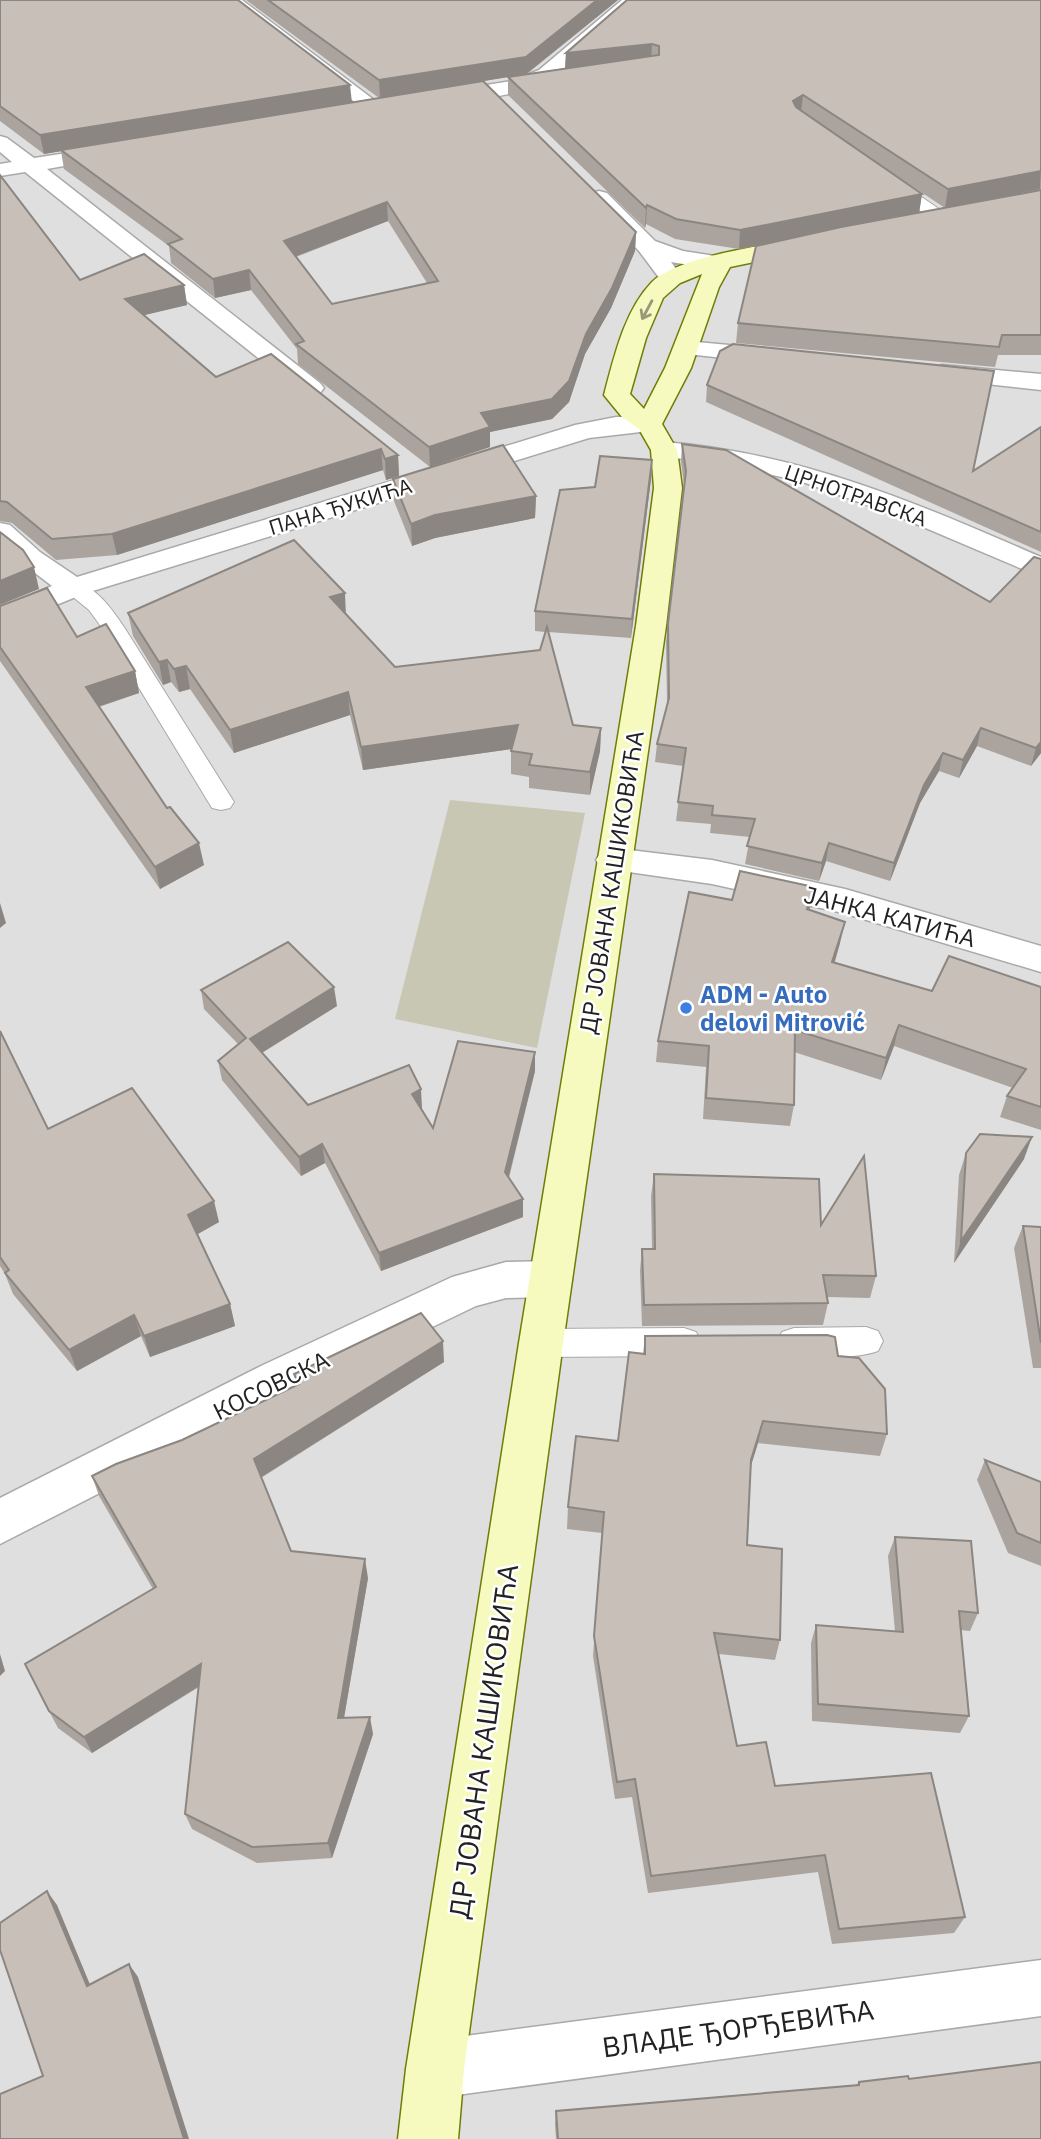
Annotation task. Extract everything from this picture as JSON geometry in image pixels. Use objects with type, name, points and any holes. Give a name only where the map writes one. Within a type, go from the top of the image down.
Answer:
[{"type":"street","points":[[231,0],[376,109]]},
{"type":"street","points":[[427,101],[532,82],[546,74],[633,0]]},
{"type":"street","points":[[491,91],[510,110]]},
{"type":"street","points":[[344,114],[401,105]]},
{"type":"street","points":[[0,142],[330,403]]},
{"type":"street","points":[[0,170],[127,149]]},
{"type":"street","points":[[588,188],[647,247],[671,278]]},
{"type":"street","points":[[917,223],[968,214]]},
{"type":"street","points":[[720,264],[707,287],[657,437],[617,396],[625,361],[659,287],[671,278],[720,264],[824,242]]},
{"type":"street","points":[[647,247],[689,259],[720,264]]},
{"type":"street","points":[[686,348],[793,358]]},
{"type":"street","points":[[917,370],[1041,382]]},
{"type":"street","name":"ПАНА ЂУКИЋА","points":[[0,619],[73,588],[414,472],[598,427],[657,437]]},
{"type":"street","name":"ЦРНОТРАВСКА","points":[[657,437],[803,474],[910,511],[1041,568]]},
{"type":"street","name":"ДР ЈОВАНА КАШИКОВИЋА","points":[[428,2139],[435,2069],[541,1343],[651,626],[668,488],[657,437]]},
{"type":"street","points":[[0,531],[30,558],[73,588]]},
{"type":"street","name":"ЈАНКА КАТИЋА","points":[[614,860],[712,872],[845,901],[1041,959]]},
{"type":"street","name":"КОСОВСКА","points":[[0,1521],[279,1379],[467,1290],[506,1280],[551,1279]]},
{"type":"street","name":"ВЛАДЕ ЂОРЂЕВИЋА","points":[[435,2069],[1041,1988]]},
{"type":"lane","points":[[532,82],[565,78]]},
{"type":"lane","points":[[873,172],[943,218]]},
{"type":"lane","points":[[73,588],[97,605],[116,632],[220,802]]},
{"type":"lane","points":[[758,1342],[866,1341]]},
{"type":"lane","points":[[541,1343],[717,1342]]},
{"type":"shaded area","points":[[0,0],[1041,0],[1041,2139],[0,2139]]},
{"type":"shaded area","points":[[450,800],[585,813],[537,1048],[395,1019]]},
{"type":"building","points":[[0,0],[238,0],[350,85],[40,135],[0,106]]},
{"type":"building","points":[[268,0],[597,0],[526,57],[379,80]]},
{"type":"building","points":[[627,0],[1041,0],[1041,171],[948,189],[803,95],[793,101],[796,107],[922,194],[740,230],[676,219],[647,205],[646,208],[508,77],[659,55],[659,46],[652,44],[566,53]]},
{"type":"building","points":[[483,81],[636,232],[612,288],[586,334],[569,381],[552,399],[481,413],[490,427],[429,447],[296,344],[304,341],[249,270],[213,279],[168,244],[182,239],[61,150]],"holes":[[[387,202],[438,281],[332,304],[284,241]]]},
{"type":"building","points":[[0,175],[80,280],[144,254],[184,285],[125,299],[216,377],[271,354],[398,455],[385,459],[381,449],[112,534],[52,539],[7,502],[0,501]]},
{"type":"building","points":[[1041,190],[1041,335],[1002,335],[999,347],[738,323],[756,246],[841,227]]},
{"type":"building","points":[[733,344],[994,371],[973,471],[1041,427],[1041,532],[707,385],[720,351]]},
{"type":"building","points":[[682,444],[726,450],[990,602],[1034,557],[1041,559],[1041,742],[1036,748],[981,728],[963,760],[943,753],[924,785],[894,863],[829,843],[822,863],[747,846],[755,819],[712,815],[713,806],[678,802],[686,748],[657,744],[669,698],[668,624],[686,471]]},
{"type":"building","points":[[503,445],[536,496],[435,515],[411,524],[393,479]]},
{"type":"building","points":[[600,456],[652,460],[632,619],[535,611],[560,490],[595,487]]},
{"type":"building","points":[[0,532],[23,550],[34,567],[0,581]]},
{"type":"building","points":[[294,540],[345,593],[330,597],[395,667],[540,650],[547,627],[573,725],[601,728],[590,772],[529,765],[532,754],[511,751],[518,725],[361,747],[348,692],[230,730],[186,666],[174,669],[167,660],[159,662],[128,613]]},
{"type":"building","points":[[47,588],[77,637],[106,624],[135,671],[86,687],[167,808],[170,807],[199,843],[155,867],[0,647],[0,606]]},
{"type":"building","points":[[740,871],[814,887],[807,909],[845,922],[832,962],[932,991],[949,956],[1041,987],[1041,1107],[1007,1096],[1026,1069],[899,1025],[886,1058],[795,1030],[794,1105],[706,1098],[709,1046],[658,1041],[689,892],[732,900]]},
{"type":"building","points":[[288,942],[334,987],[250,1039],[308,1105],[409,1065],[421,1089],[412,1094],[433,1128],[458,1041],[535,1052],[505,1172],[523,1199],[379,1253],[322,1144],[299,1157],[218,1061],[246,1038],[201,990]]},
{"type":"building","points":[[0,1031],[48,1129],[132,1088],[214,1201],[188,1215],[230,1304],[144,1336],[134,1315],[69,1350],[5,1273],[9,1270],[0,1257]]},
{"type":"building","points":[[980,1134],[1032,1137],[961,1241],[966,1153]]},
{"type":"building","points":[[864,1156],[876,1276],[823,1275],[828,1303],[644,1305],[642,1249],[655,1249],[654,1174],[819,1179],[821,1225]]},
{"type":"building","points":[[1023,1226],[1041,1227],[1041,1343]]},
{"type":"building","points":[[421,1313],[443,1341],[254,1459],[291,1551],[365,1559],[338,1718],[370,1717],[328,1843],[252,1847],[185,1814],[201,1664],[84,1737],[49,1711],[25,1664],[156,1587],[92,1476],[116,1464],[182,1440],[299,1384],[294,1374]]},
{"type":"building","points":[[645,1336],[835,1337],[838,1356],[859,1358],[885,1389],[887,1434],[763,1421],[751,1460],[747,1545],[782,1549],[780,1640],[714,1633],[737,1746],[766,1742],[775,1786],[931,1773],[965,1917],[839,1929],[825,1855],[651,1876],[635,1779],[617,1782],[594,1636],[604,1512],[568,1507],[576,1436],[618,1441],[629,1352],[645,1354]]},
{"type":"building","points":[[985,1460],[1041,1482],[1041,1543],[1017,1533]]},
{"type":"building","points":[[895,1537],[971,1541],[978,1613],[959,1611],[969,1716],[818,1704],[816,1625],[903,1632]]},
{"type":"building","points":[[47,1891],[87,1986],[129,1964],[184,2139],[0,2139],[0,2094],[43,2076],[0,1950],[0,1923]]},
{"type":"building","points":[[1041,2062],[1041,2139],[558,2139],[556,2111],[859,2085],[859,2082],[908,2076],[909,2079]]},
{"type":"place","name":"ADM - Auto delovi Mitrović","points":[[686,1008]]}]
